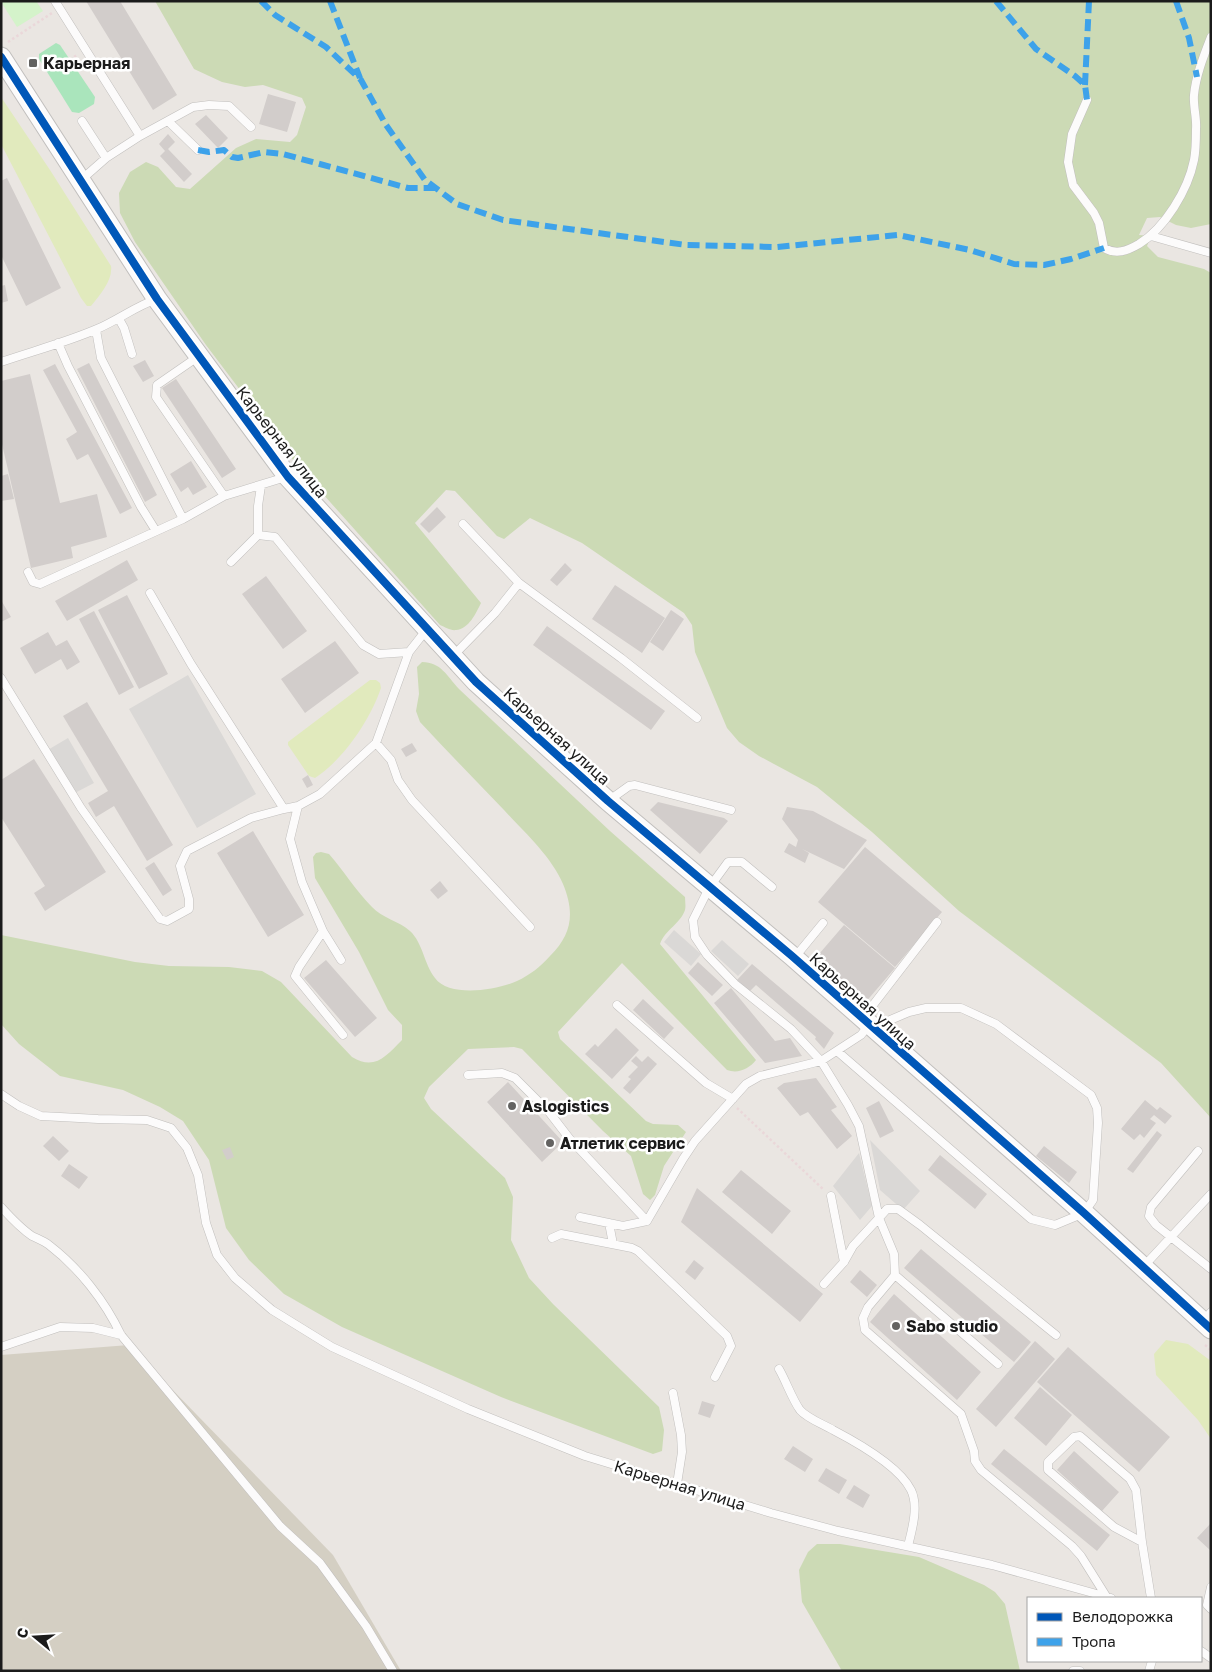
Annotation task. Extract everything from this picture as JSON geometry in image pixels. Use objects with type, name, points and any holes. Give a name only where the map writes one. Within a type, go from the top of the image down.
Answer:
[{"type":"street","name":"Карьерная улица","points":[[1,57],[157,300],[288,477],[452,657],[476,682],[608,801],[792,956],[1208,1321]]},
{"type":"lane","points":[[57,5],[140,136]]},
{"type":"lane","points":[[1086,100],[1072,134],[1069,148],[1068,162],[1073,185],[1094,213],[1099,223],[1104,248],[1111,252],[1121,252],[1151,236],[1180,199],[1194,161],[1196,128],[1194,96],[1200,69],[1211,37]]},
{"type":"lane","points":[[80,181],[106,158],[140,136],[193,107],[209,105],[230,106],[251,127]]},
{"type":"lane","points":[[168,120],[198,150]]},
{"type":"lane","points":[[82,121],[106,158]]},
{"type":"lane","points":[[1151,236],[1211,253]]},
{"type":"lane","points":[[1,362],[96,330],[146,303],[157,300]]},
{"type":"lane","points":[[119,319],[124,328],[132,354]]},
{"type":"lane","points":[[96,330],[101,358],[183,519]]},
{"type":"lane","points":[[58,343],[141,507],[156,531]]},
{"type":"lane","points":[[199,356],[157,385],[156,397],[224,496]]},
{"type":"lane","points":[[28,572],[33,582],[40,584],[183,519],[224,496],[288,477]]},
{"type":"lane","points":[[231,562],[258,535],[258,506],[261,486]]},
{"type":"lane","points":[[463,524],[519,583],[621,658],[697,718]]},
{"type":"lane","points":[[258,535],[275,537],[363,645],[379,654],[409,652]]},
{"type":"lane","points":[[452,657],[495,613],[519,583]]},
{"type":"lane","points":[[150,593],[192,664],[284,809]]},
{"type":"lane","points":[[1,678],[81,808],[160,919],[167,921],[189,909],[189,899],[180,866],[187,851],[250,818],[298,806],[320,794],[376,743],[409,652],[427,630]]},
{"type":"lane","points":[[376,743],[391,760],[398,780],[412,800],[530,927]]},
{"type":"lane","points":[[608,801],[629,786],[635,785],[731,810]]},
{"type":"lane","points":[[298,806],[290,839],[302,882],[323,931],[341,960]]},
{"type":"lane","points":[[772,887],[742,862],[728,862],[709,888],[693,920],[695,937],[707,955],[735,984],[790,1030],[821,1062],[848,1105],[858,1126],[879,1218],[894,1254],[895,1275],[868,1308],[863,1318],[865,1330],[961,1414],[974,1451],[975,1461],[981,1470],[995,1484],[1072,1546],[1081,1556],[1108,1597]]},
{"type":"lane","points":[[580,1218],[623,1226],[647,1221],[695,1141],[746,1084],[760,1076],[821,1062],[861,1035],[866,1022],[938,922]]},
{"type":"lane","points":[[792,956],[800,951],[823,923]]},
{"type":"lane","points":[[323,931],[299,967],[296,976],[343,1035]]},
{"type":"lane","points":[[617,1005],[706,1083],[731,1100]]},
{"type":"lane","points":[[837,1051],[1031,1219],[1055,1225],[1084,1213],[1093,1200],[1098,1123],[1097,1108],[1090,1095],[996,1024],[961,1008],[926,1008],[909,1012],[883,1023],[866,1022]]},
{"type":"lane","points":[[468,1075],[502,1074],[515,1078],[549,1112],[569,1138],[647,1221]]},
{"type":"lane","name":"Карьерная улица","points":[[1,1094],[19,1106],[42,1116],[98,1120],[147,1120],[171,1128],[187,1148],[198,1176],[206,1223],[217,1254],[235,1278],[272,1310],[332,1347],[468,1409],[585,1456],[772,1513],[828,1528],[992,1565],[1108,1597]]},
{"type":"lane","points":[[1198,1151],[1151,1207],[1149,1216],[1156,1225],[1211,1269]]},
{"type":"lane","points":[[1144,1266],[1211,1194]]},
{"type":"lane","points":[[831,1196],[844,1262]]},
{"type":"lane","points":[[1,1207],[14,1222],[48,1244],[68,1262],[99,1296],[121,1335],[280,1526],[320,1563],[366,1626],[393,1671]]},
{"type":"lane","points":[[824,1284],[844,1262],[853,1246],[887,1209],[898,1209],[920,1224],[1056,1335]]},
{"type":"lane","points":[[609,1223],[613,1244]]},
{"type":"lane","points":[[552,1238],[561,1234],[632,1248],[638,1251],[727,1336],[732,1346],[715,1377]]},
{"type":"lane","points":[[895,1275],[998,1364]]},
{"type":"lane","points":[[1,1347],[60,1327],[93,1328],[121,1335]]},
{"type":"lane","points":[[780,1369],[801,1410],[867,1448],[900,1475],[912,1490],[915,1506],[912,1532],[908,1546]]},
{"type":"lane","points":[[672,1393],[681,1435],[682,1452],[677,1484]]},
{"type":"lane","points":[[1142,1542],[1114,1527],[1048,1470],[1048,1462],[1074,1437],[1080,1436],[1130,1479],[1136,1490],[1151,1597]]},
{"type":"lane","points":[[1211,1587],[1207,1606],[1211,1609]]},
{"type":"lane","points":[[1072,1671],[1080,1671]]},
{"type":"path","points":[[1,46],[57,5]]},
{"type":"path","points":[[731,1100],[831,1196]]},
{"type":"shaded area","points":[[188,675],[256,794],[197,828],[129,709]]},
{"type":"shaded area","points":[[68,738],[94,783],[71,795],[46,751]]},
{"type":"shaded area","points":[[674,930],[701,954],[691,966],[664,942]]},
{"type":"shaded area","points":[[722,940],[749,964],[738,976],[711,951]]},
{"type":"shaded area","points":[[870,1140],[920,1191],[903,1210],[880,1190]]},
{"type":"shaded area","points":[[859,1153],[872,1206],[860,1220],[833,1186]]},
{"type":"shaded area","points":[[129,1345],[333,1555],[401,1671],[1,1671],[1,1355]]},
{"type":"green space","points":[[36,1],[43,11],[17,27],[1,2]]},
{"type":"green space","points":[[155,1],[1211,1],[1211,224],[1191,228],[1176,225],[1160,217],[1147,218],[1139,235],[1151,236],[1147,246],[1158,257],[1204,269],[1211,273],[1211,1118],[1161,1063],[959,911],[872,832],[817,787],[759,756],[739,742],[727,728],[695,652],[692,625],[684,613],[582,543],[530,518],[504,539],[497,536],[455,491],[446,490],[415,523],[481,603],[472,620],[465,627],[452,630],[440,625],[297,465],[206,345],[135,242],[120,213],[119,193],[130,172],[146,162],[158,167],[176,187],[190,189],[236,148],[256,139],[290,142],[297,135],[306,107],[302,98],[263,85],[245,87],[222,82],[194,69]]},
{"type":"green space","points":[[56,43],[60,45],[95,97],[94,104],[79,113],[72,112],[39,59],[39,54]]},
{"type":"green space","points":[[1,97],[111,266],[108,282],[91,306],[87,306],[81,298],[1,144]]},
{"type":"green space","points":[[422,662],[439,667],[459,689],[610,831],[685,897],[683,915],[665,935],[660,944],[756,1060],[743,1070],[727,1070],[622,963],[558,1032],[560,1039],[646,1121],[653,1124],[678,1125],[686,1132],[664,1166],[655,1195],[650,1200],[643,1194],[631,1156],[603,1131],[522,1049],[514,1047],[468,1049],[429,1087],[424,1098],[431,1109],[505,1178],[513,1197],[511,1240],[529,1278],[553,1304],[659,1407],[664,1430],[662,1451],[653,1454],[501,1397],[342,1327],[284,1294],[249,1260],[226,1228],[209,1160],[183,1121],[160,1107],[123,1090],[60,1076],[19,1044],[1,1024],[1,935],[135,962],[169,966],[229,967],[262,971],[281,982],[352,1057],[367,1062],[380,1060],[402,1040],[402,1025],[388,1010],[359,952],[315,878],[313,857],[316,853],[321,852],[329,854],[376,911],[410,931],[418,941],[431,972],[442,984],[462,990],[498,987],[517,981],[539,967],[557,948],[567,931],[570,914],[563,884],[552,864],[536,845],[420,722],[416,711],[419,694],[417,667]]},
{"type":"green space","points":[[370,680],[376,680],[380,683],[381,688],[363,726],[346,750],[326,770],[315,778],[309,776],[288,745],[288,742]]},
{"type":"green space","points":[[1166,1340],[1188,1344],[1211,1361],[1211,1439],[1198,1420],[1156,1375],[1154,1354]]},
{"type":"green space","points":[[817,1544],[840,1544],[919,1557],[984,1585],[995,1592],[1005,1604],[1020,1671],[842,1671],[802,1602],[799,1570],[808,1552]]},
{"type":"building","points":[[86,1],[120,1],[177,95],[153,110]]},
{"type":"building","points":[[268,94],[296,102],[287,132],[259,124]]},
{"type":"building","points":[[206,115],[228,138],[218,148],[195,124]]},
{"type":"building","points":[[168,134],[175,142],[168,149],[192,174],[184,182],[160,156],[165,151],[159,144]]},
{"type":"building","points":[[7,178],[61,288],[26,306],[1,255],[1,181]]},
{"type":"building","points":[[5,285],[8,301],[1,303],[1,286]]},
{"type":"building","points":[[145,360],[154,376],[143,382],[133,366]]},
{"type":"building","points":[[89,363],[157,495],[145,502],[77,369]]},
{"type":"building","points":[[55,364],[132,508],[120,514],[88,454],[77,460],[66,439],[77,432],[43,370]]},
{"type":"building","points":[[30,374],[60,503],[97,494],[107,537],[71,547],[73,558],[31,568],[1,440],[1,381]]},
{"type":"building","points":[[176,379],[236,469],[222,478],[162,388]]},
{"type":"building","points":[[191,461],[207,487],[193,495],[188,487],[181,492],[170,474]]},
{"type":"building","points":[[8,474],[14,499],[1,501],[1,476]]},
{"type":"building","points":[[437,507],[446,517],[429,533],[420,524]]},
{"type":"building","points":[[127,560],[138,580],[67,621],[55,601]]},
{"type":"building","points":[[565,563],[572,570],[557,586],[550,580]]},
{"type":"building","points":[[266,576],[307,631],[283,649],[242,594]]},
{"type":"building","points":[[615,585],[665,618],[642,653],[592,619]]},
{"type":"building","points":[[127,595],[168,674],[139,689],[98,610]]},
{"type":"building","points":[[1,600],[11,617],[1,622]]},
{"type":"building","points":[[671,610],[684,619],[663,651],[650,642]]},
{"type":"building","points":[[94,611],[134,687],[119,695],[79,619]]},
{"type":"building","points":[[547,626],[665,711],[651,730],[533,645]]},
{"type":"building","points":[[48,632],[56,646],[67,640],[80,662],[67,670],[61,659],[35,674],[20,648]]},
{"type":"building","points":[[335,641],[359,673],[305,713],[281,679]]},
{"type":"building","points":[[87,702],[173,845],[147,861],[114,806],[96,817],[88,803],[108,791],[63,716]]},
{"type":"building","points":[[412,743],[417,751],[406,757],[401,749]]},
{"type":"building","points":[[34,759],[106,872],[45,911],[34,893],[45,886],[1,817],[1,780]]},
{"type":"building","points":[[308,775],[313,785],[307,788],[302,779]]},
{"type":"building","points":[[658,802],[724,818],[728,821],[700,854],[650,810]]},
{"type":"building","points":[[787,807],[813,811],[867,840],[844,869],[802,849],[809,853],[805,863],[784,852],[789,843],[796,847],[798,840],[782,819]]},
{"type":"building","points":[[253,831],[304,915],[268,937],[217,853]]},
{"type":"building","points":[[865,847],[942,912],[895,967],[818,902]]},
{"type":"building","points":[[154,862],[172,890],[163,896],[145,868]]},
{"type":"building","points":[[440,881],[448,891],[438,899],[430,890]]},
{"type":"building","points":[[844,925],[895,968],[864,1004],[813,961]]},
{"type":"building","points":[[326,960],[377,1018],[355,1037],[304,978]]},
{"type":"building","points":[[698,962],[723,985],[712,996],[688,973]]},
{"type":"building","points":[[752,964],[834,1033],[824,1049],[815,1039],[816,1037],[756,985],[750,991],[737,980]]},
{"type":"building","points":[[731,988],[775,1041],[790,1038],[802,1056],[765,1063],[714,1003]]},
{"type":"building","points":[[643,999],[674,1028],[664,1039],[633,1010]]},
{"type":"building","points":[[616,1028],[639,1050],[612,1079],[585,1054],[595,1044],[598,1047]]},
{"type":"building","points":[[636,1056],[642,1062],[648,1056],[657,1064],[630,1094],[623,1088],[631,1079],[628,1077],[638,1067],[631,1061]]},
{"type":"building","points":[[816,1078],[837,1107],[831,1110],[852,1136],[837,1149],[808,1112],[800,1116],[777,1088],[784,1083]]},
{"type":"building","points":[[508,1082],[563,1142],[542,1162],[487,1102]]},
{"type":"building","points":[[1145,1100],[1157,1110],[1160,1107],[1172,1116],[1165,1124],[1154,1115],[1150,1119],[1156,1123],[1144,1138],[1140,1134],[1134,1140],[1121,1129]]},
{"type":"building","points":[[879,1101],[894,1131],[880,1138],[866,1108]]},
{"type":"building","points":[[1157,1131],[1162,1135],[1133,1173],[1127,1169]]},
{"type":"building","points":[[53,1136],[69,1151],[59,1161],[43,1146]]},
{"type":"building","points":[[1044,1146],[1077,1172],[1069,1183],[1036,1156]]},
{"type":"building","points":[[230,1147],[234,1157],[227,1160],[222,1150]]},
{"type":"building","points":[[940,1155],[987,1194],[975,1209],[928,1170]]},
{"type":"building","points":[[69,1164],[88,1177],[79,1189],[61,1176]]},
{"type":"building","points":[[741,1170],[791,1211],[772,1234],[722,1192]]},
{"type":"building","points":[[697,1188],[823,1294],[800,1322],[681,1222]]},
{"type":"building","points":[[921,1249],[1031,1342],[1014,1362],[904,1268]]},
{"type":"building","points":[[694,1260],[704,1268],[695,1280],[685,1272]]},
{"type":"building","points":[[860,1270],[877,1285],[867,1297],[850,1282]]},
{"type":"building","points":[[894,1294],[981,1372],[957,1400],[870,1322]]},
{"type":"building","points":[[1035,1341],[1055,1359],[996,1427],[976,1409]]},
{"type":"building","points":[[1068,1347],[1170,1437],[1139,1472],[1037,1382]]},
{"type":"building","points":[[1040,1387],[1072,1415],[1046,1446],[1014,1418]]},
{"type":"building","points":[[702,1401],[715,1405],[710,1418],[698,1414]]},
{"type":"building","points":[[793,1446],[813,1459],[805,1472],[784,1459]]},
{"type":"building","points":[[1004,1449],[1110,1535],[1097,1551],[991,1464]]},
{"type":"building","points":[[1074,1451],[1119,1492],[1102,1511],[1057,1470]]},
{"type":"building","points":[[826,1468],[847,1480],[839,1494],[818,1481]]},
{"type":"building","points":[[854,1485],[870,1495],[863,1508],[846,1498]]},
{"type":"building","points":[[1211,1523],[1211,1551],[1197,1538]]},
{"type":"marked path","points":[[261,1],[275,15],[326,47],[361,80],[386,125],[425,180],[457,204],[503,220],[686,245],[777,247],[898,235],[970,250],[1014,264],[1044,265],[1071,259],[1104,248]]},
{"type":"marked path","points":[[330,1],[360,78]]},
{"type":"marked path","points":[[996,1],[1036,49],[1085,85],[1087,100]]},
{"type":"marked path","points":[[1085,85],[1089,1]]},
{"type":"marked path","points":[[1176,1],[1189,38],[1197,77]]},
{"type":"marked path","points":[[198,150],[209,152],[224,150],[232,157],[238,158],[264,152],[283,154],[408,188],[435,188]]},
{"type":"cycle path","points":[[1,57],[157,299],[288,477],[476,682],[608,801],[792,956],[1084,1213],[1211,1329]]},
{"type":"place","name":"Карьерная","points":[[33,63]]},
{"type":"place","name":"Aslogistics","points":[[512,1106]]},
{"type":"place","name":"Атлетик сервис","points":[[550,1143]]},
{"type":"place","name":"Sabo studio","points":[[896,1326]]}]
